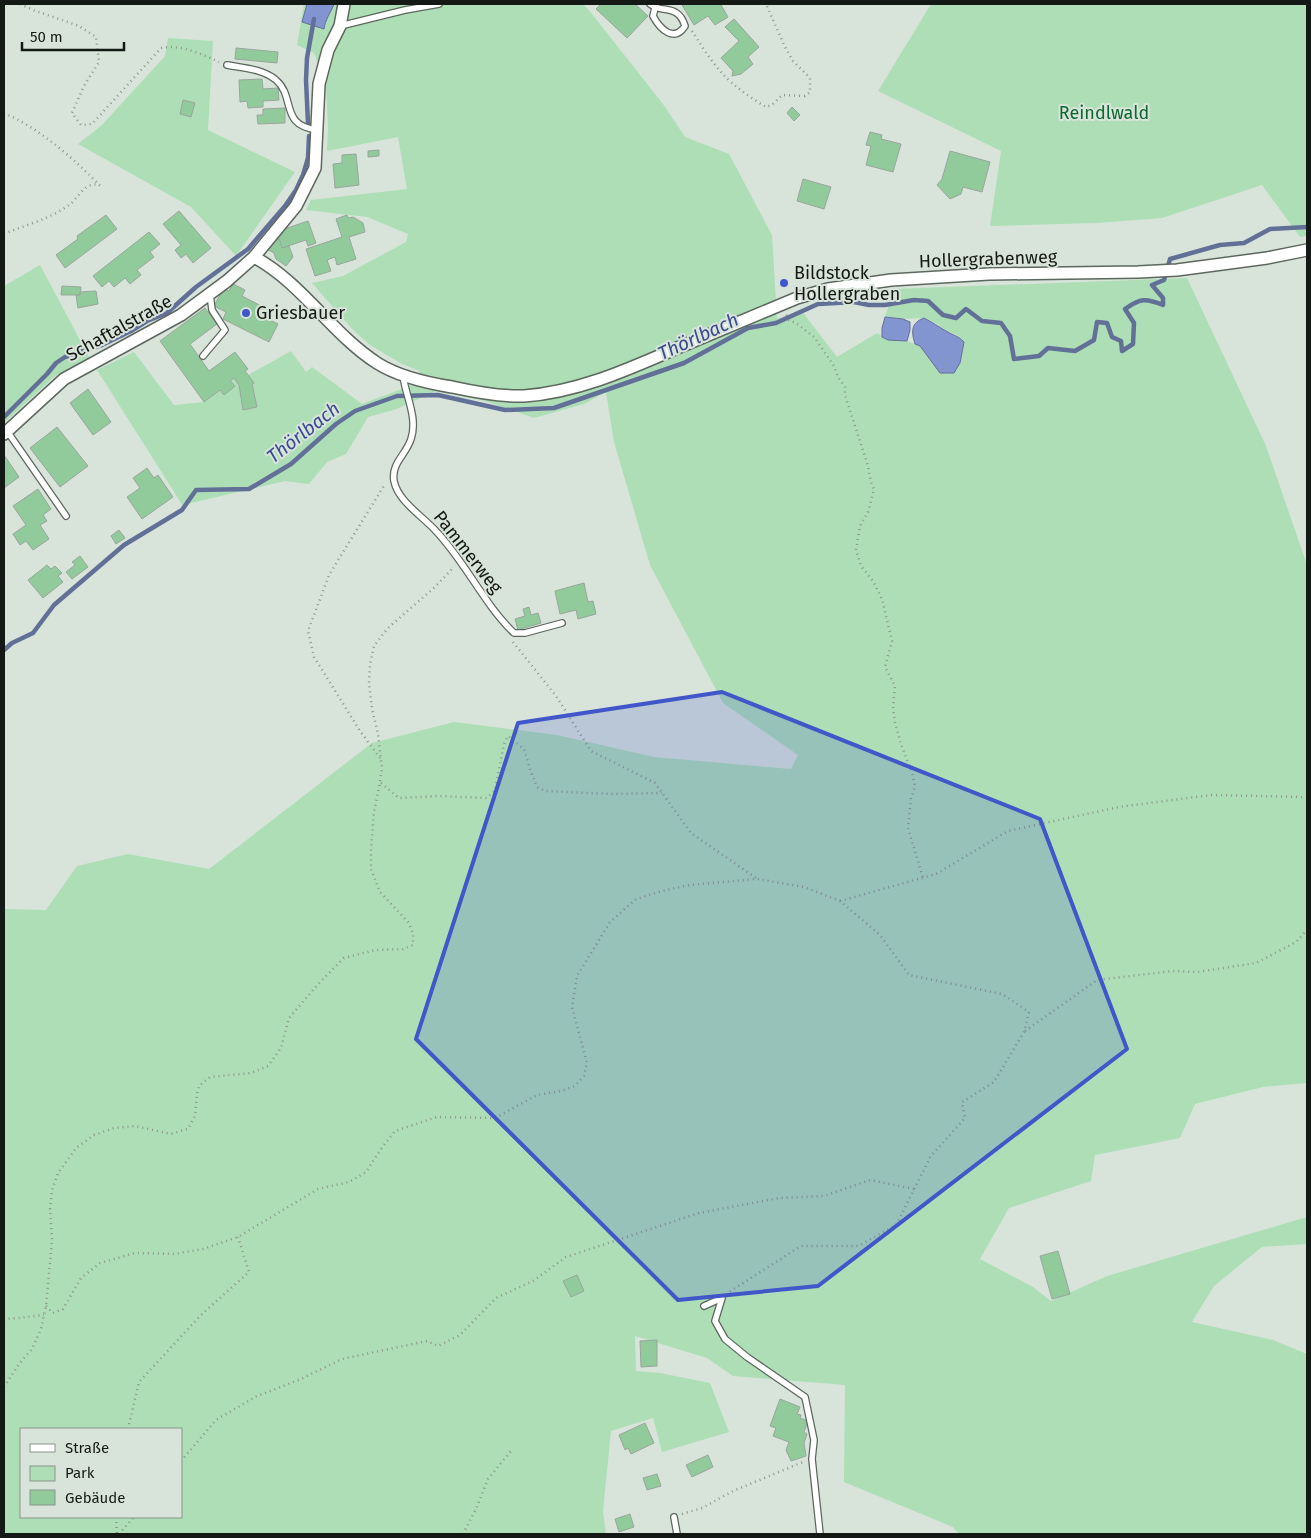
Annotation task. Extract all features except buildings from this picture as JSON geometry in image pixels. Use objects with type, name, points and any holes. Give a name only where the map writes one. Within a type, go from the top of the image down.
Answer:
[{"type":"street","name":"Schaftalstraße","points":[[5,432],[64,379],[181,315],[228,281],[254,256],[296,206],[315,168],[319,84],[328,50],[340,26],[344,4]]},
{"type":"street","name":"Hollergrabenweg","points":[[254,256],[286,279],[351,343],[377,363],[403,376],[444,386],[491,394],[522,396],[556,392],[611,376],[797,298],[828,289],[891,280],[988,274],[1177,270],[1266,258],[1307,250]]},
{"type":"lane","points":[[340,26],[405,10],[439,4]]},
{"type":"lane","points":[[653,6],[672,10],[683,20],[685,26],[682,32],[674,34],[665,31],[659,26],[653,16],[653,6]]},
{"type":"lane","points":[[228,65],[265,73],[277,81],[298,124],[305,128],[318,130]]},
{"type":"lane","points":[[202,356],[225,330],[212,310],[210,294]]},
{"type":"lane","points":[[394,470],[411,440],[414,417],[405,390],[403,376]]},
{"type":"lane","points":[[5,432],[66,516]]},
{"type":"lane","name":"Pammerweg","points":[[394,470],[394,480],[398,493],[436,531],[456,556],[482,595],[514,633],[525,633],[562,623]]},
{"type":"lane","points":[[704,1306],[722,1298]]},
{"type":"lane","points":[[722,1298],[714,1321],[725,1339],[747,1357],[806,1397],[814,1440],[812,1459],[820,1534]]},
{"type":"lane","points":[[674,1517],[677,1534]]},
{"type":"path","points":[[20,4],[79,26],[96,37],[99,62],[84,86],[72,114],[81,125],[92,124],[161,48],[182,48],[228,65]]},
{"type":"path","points":[[690,28],[705,52],[723,74],[766,107],[772,105],[782,95],[805,96],[810,92],[810,78],[793,61],[766,4]]},
{"type":"path","points":[[4,113],[35,131],[58,148],[101,187],[95,184],[87,187],[80,192],[75,201],[59,213],[4,234]]},
{"type":"path","points":[[785,314],[789,320],[814,337],[834,366],[838,377],[845,387],[845,394],[874,489],[868,512],[860,526],[856,550],[861,566],[873,581],[882,599],[892,641],[885,667],[895,686],[893,708],[895,723],[915,786],[911,799],[908,828],[923,878]]},
{"type":"path","points":[[942,374],[946,359]]},
{"type":"path","points":[[381,758],[360,731],[314,657],[308,631],[329,575],[394,470]]},
{"type":"path","points":[[4,1387],[19,1364],[32,1349],[41,1329],[46,1306],[52,1240],[50,1209],[52,1190],[58,1173],[76,1148],[94,1136],[114,1128],[135,1126],[171,1134],[188,1129],[195,1116],[199,1086],[210,1077],[251,1073],[268,1066],[281,1048],[289,1018],[344,958],[375,950],[403,949],[413,944],[413,934],[409,923],[380,892],[371,869],[374,812],[382,768],[369,683],[370,664],[374,646],[388,628],[454,569],[456,556]]},
{"type":"path","points":[[508,636],[556,696],[591,752],[655,783],[691,833],[757,879]]},
{"type":"path","points":[[380,782],[398,798],[438,796],[487,798],[495,790],[504,744],[508,736],[524,749],[538,786],[544,791],[611,794],[662,793]]},
{"type":"path","points":[[840,901],[936,874],[1008,831],[1119,807],[1211,796],[1307,797]]},
{"type":"path","points":[[46,1306],[53,1313],[63,1309],[81,1278],[100,1263],[135,1253],[174,1254],[203,1248],[238,1237],[318,1189],[349,1182],[366,1172],[381,1148],[395,1131],[438,1117],[495,1118],[538,1095],[561,1091],[575,1086],[584,1076],[587,1063],[572,1007],[577,976],[610,922],[636,899],[662,891],[689,885],[757,879],[804,887],[840,901],[880,935],[909,976],[1002,994],[1029,1012],[1024,1032],[994,1082],[962,1102],[965,1118],[931,1156],[896,1225],[858,1246],[801,1246],[722,1298]]},
{"type":"path","points":[[1024,1032],[1097,980],[1173,971],[1197,972],[1256,963],[1296,942],[1307,930]]},
{"type":"path","points":[[182,1460],[216,1420],[255,1397],[301,1379],[342,1358],[427,1341],[438,1346],[460,1335],[496,1298],[533,1281],[566,1257],[699,1213],[779,1198],[824,1196],[870,1180],[914,1189]]},
{"type":"path","points":[[128,1428],[140,1382],[201,1314],[249,1272],[238,1237]]},
{"type":"path","points":[[4,1321],[44,1315]]},
{"type":"path","points":[[463,1534],[488,1479],[511,1451]]},
{"type":"path","points":[[674,1517],[702,1508],[733,1491],[812,1459]]},
{"type":"path","points":[[116,1518],[118,1534]]},
{"type":"path","points":[[118,1534],[133,1518]]},
{"type":"highlighted area","points":[[722,692],[1040,819],[1127,1049],[818,1286],[678,1300],[416,1039],[518,723]]},
{"type":"green space","points":[[304,4],[307,4],[306,11],[324,28],[334,4],[582,4],[588,9],[663,104],[685,137],[729,154],[772,235],[777,319],[801,310],[837,357],[877,333],[888,340],[907,341],[920,346],[940,373],[944,374],[957,335],[924,318],[903,319],[885,317],[894,289],[1187,278],[1266,446],[1307,565],[1307,1083],[1263,1087],[1195,1104],[1180,1138],[1095,1155],[1091,1181],[1009,1208],[980,1259],[1033,1287],[1051,1301],[1107,1276],[1307,1217],[1307,1244],[1262,1247],[1214,1286],[1192,1322],[1273,1340],[1307,1354],[1307,1534],[959,1534],[953,1527],[844,1482],[845,1385],[733,1376],[707,1358],[635,1336],[636,1371],[660,1373],[710,1383],[729,1432],[662,1452],[653,1418],[611,1431],[603,1511],[606,1534],[4,1534],[4,909],[46,910],[77,866],[128,854],[209,869],[372,743],[454,722],[557,735],[654,757],[791,769],[798,755],[723,703],[650,565],[614,442],[606,392],[584,404],[534,418],[485,401],[436,391],[394,410],[368,417],[346,454],[327,462],[309,484],[285,481],[187,504],[182,510],[183,506],[97,370],[134,352],[174,405],[204,402],[220,390],[224,394],[234,387],[230,381],[234,378],[239,385],[244,410],[257,407],[252,384],[254,383],[248,375],[291,351],[306,372],[312,367],[362,404],[415,384],[420,371],[402,364],[370,345],[354,331],[312,283],[343,276],[406,242],[408,234],[367,217],[306,210],[311,200],[407,189],[398,137],[327,151],[326,85],[314,53],[297,45]]},
{"type":"green space","name":"Reindlwald","points":[[931,4],[1307,4],[1307,236],[1300,237],[1262,185],[1162,218],[1097,223],[990,226],[1001,151],[878,91]]},
{"type":"green space","points":[[168,38],[213,41],[208,130],[295,172],[236,256],[191,207],[78,144],[102,125],[165,56]]},
{"type":"green space","points":[[40,265],[89,357],[54,377],[4,423],[4,286]]},
{"type":"water","points":[[307,4],[334,4],[324,29],[302,22]]},
{"type":"water","points":[[885,317],[903,319],[910,322],[907,341],[888,340],[882,337]]},
{"type":"water","points":[[924,318],[964,342],[960,363],[954,373],[940,373],[920,346],[915,344],[913,335],[914,325]]},
{"type":"waterway","points":[[308,124],[307,58],[314,19]]},
{"type":"waterway","points":[[4,417],[56,363],[65,357],[102,345],[147,321],[167,313],[196,287],[248,249],[285,206],[296,190],[308,158],[309,136]]},
{"type":"waterway","name":"Thörlbach","points":[[4,650],[12,643],[33,633],[54,605],[124,545],[182,510],[196,490],[249,489],[291,464],[336,424],[355,411],[397,396],[438,395],[505,410],[554,408],[684,363],[748,328],[776,323],[818,304],[854,302],[869,305],[885,305],[914,300],[928,301],[943,315],[956,318],[966,309],[982,321],[1001,323],[1010,336],[1014,359],[1039,356],[1048,348],[1075,351],[1094,340],[1097,322],[1107,323],[1112,337],[1121,341],[1122,351],[1133,344],[1134,323],[1125,309],[1143,300],[1163,305],[1163,298],[1152,285],[1164,280],[1170,259],[1220,245],[1244,243],[1270,229],[1307,227]]},
{"type":"place","name":"Bildstock Hollergraben","points":[[784,283]]},
{"type":"place","name":"Griesbauer","points":[[246,313]]}]
